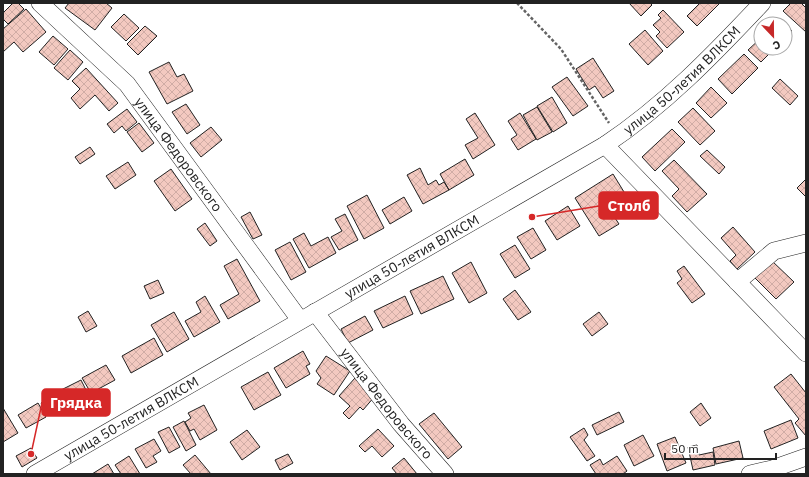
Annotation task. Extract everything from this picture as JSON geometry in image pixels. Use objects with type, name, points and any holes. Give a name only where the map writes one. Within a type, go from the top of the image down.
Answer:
[{"type":"street","name":"улица Федоровского","points":[[40,3],[127,84],[300,320]]},
{"type":"street","name":"улица 50-летия ВЛКСМ","points":[[35,474],[611,141],[640,121],[690,78],[762,3]]},
{"type":"street","points":[[611,141],[737,282],[806,353]]},
{"type":"street","points":[[737,282],[774,251],[806,243]]},
{"type":"street","name":"улица Федоровского","points":[[316,312],[401,424],[445,474]]},
{"type":"street","points":[[750,474],[772,469],[806,457]]},
{"type":"path","points":[[517,3],[561,49],[611,141]]},
{"type":"building","points":[[13,3],[18,3],[24,9],[8,24],[3,19],[3,13]]},
{"type":"building","points":[[69,3],[106,3],[112,8],[95,30],[65,8]]},
{"type":"building","points":[[629,3],[650,3],[652,5],[641,16]]},
{"type":"building","points":[[700,3],[720,3],[697,26],[687,16]]},
{"type":"building","points":[[791,3],[801,3],[806,8],[806,32],[793,20],[793,16],[788,16],[783,11]]},
{"type":"building","points":[[26,9],[46,32],[23,52],[14,42],[3,52],[3,29]]},
{"type":"building","points":[[663,10],[684,32],[667,48],[656,36],[660,32],[653,25],[661,18],[658,15]]},
{"type":"building","points":[[124,14],[139,28],[126,41],[111,27]]},
{"type":"building","points":[[145,26],[157,36],[138,55],[127,44]]},
{"type":"building","points":[[645,30],[663,51],[648,65],[629,44]]},
{"type":"building","points":[[53,36],[68,49],[54,65],[39,52]]},
{"type":"building","points":[[753,45],[753,55],[748,50]]},
{"type":"building","points":[[70,50],[83,62],[68,80],[54,68]]},
{"type":"building","points":[[744,54],[758,68],[732,94],[718,79]]},
{"type":"building","points":[[754,56],[767,56],[761,62]]},
{"type":"building","points":[[593,58],[614,91],[603,98],[595,86],[589,90],[576,69]]},
{"type":"building","points":[[169,62],[177,77],[184,74],[193,91],[167,104],[149,72]]},
{"type":"building","points":[[86,68],[118,103],[109,111],[95,95],[80,109],[71,98],[80,89],[72,81]]},
{"type":"building","points":[[567,77],[588,106],[573,116],[552,87]]},
{"type":"building","points":[[780,79],[798,96],[790,105],[772,88]]},
{"type":"building","points":[[711,87],[727,103],[711,118],[696,103]]},
{"type":"building","points":[[552,97],[567,123],[553,132],[537,106]]},
{"type":"building","points":[[186,104],[200,125],[187,134],[172,112]]},
{"type":"building","points":[[537,107],[552,132],[537,140],[523,115]]},
{"type":"building","points":[[693,108],[715,131],[700,145],[678,122]]},
{"type":"building","points":[[127,109],[137,122],[126,131],[122,126],[114,133],[107,124]]},
{"type":"building","points":[[475,113],[495,145],[473,159],[465,145],[478,138],[466,119]]},
{"type":"building","points":[[520,113],[536,139],[518,150],[511,139],[517,135],[508,121]]},
{"type":"building","points":[[139,123],[154,143],[142,152],[127,132]]},
{"type":"building","points":[[211,127],[222,140],[201,157],[190,143]]},
{"type":"building","points":[[672,129],[685,142],[655,171],[642,157]]},
{"type":"building","points":[[90,147],[95,154],[80,164],[75,157]]},
{"type":"building","points":[[707,150],[725,167],[719,174],[700,156]]},
{"type":"building","points":[[465,159],[474,175],[449,190],[440,174]]},
{"type":"building","points":[[674,160],[707,194],[687,212],[672,196],[679,189],[662,171]]},
{"type":"building","points":[[128,162],[136,175],[115,189],[106,176]]},
{"type":"building","points":[[420,168],[428,185],[436,180],[439,185],[444,182],[449,190],[423,204],[407,175]]},
{"type":"building","points":[[171,169],[192,199],[175,211],[154,181]]},
{"type":"building","points":[[613,174],[632,205],[623,211],[618,202],[609,209],[619,224],[599,236],[575,198]]},
{"type":"building","points":[[806,179],[806,197],[797,188]]},
{"type":"building","points":[[367,195],[384,228],[364,239],[347,206]]},
{"type":"building","points":[[404,197],[412,211],[390,224],[382,210]]},
{"type":"building","points":[[568,206],[580,226],[557,240],[545,221]]},
{"type":"building","points":[[250,212],[262,235],[253,239],[241,217]]},
{"type":"building","points":[[345,214],[358,240],[339,250],[331,237],[342,231],[335,219]]},
{"type":"building","points":[[205,223],[217,241],[210,246],[197,229]]},
{"type":"building","points":[[733,227],[755,252],[737,269],[730,261],[736,255],[721,238]]},
{"type":"building","points":[[533,228],[546,250],[531,259],[517,237]]},
{"type":"building","points":[[304,233],[311,246],[328,237],[336,253],[309,268],[293,239]]},
{"type":"building","points":[[290,242],[306,272],[291,280],[275,250]]},
{"type":"building","points":[[515,245],[530,269],[515,278],[500,254]]},
{"type":"building","points":[[237,259],[260,301],[228,319],[220,305],[239,294],[224,266]]},
{"type":"building","points":[[771,260],[794,282],[776,299],[754,277]]},
{"type":"building","points":[[471,262],[487,293],[469,303],[452,273]]},
{"type":"building","points":[[684,266],[705,294],[692,303],[677,283],[682,279],[677,271]]},
{"type":"building","points":[[443,276],[454,299],[421,314],[410,291]]},
{"type":"building","points":[[158,280],[164,293],[150,299],[144,286]]},
{"type":"building","points":[[515,290],[531,312],[518,320],[503,299]]},
{"type":"building","points":[[205,296],[220,322],[194,337],[185,321],[201,312],[196,302]]},
{"type":"building","points":[[405,296],[413,314],[383,328],[374,311]]},
{"type":"building","points":[[88,311],[97,326],[86,332],[78,317]]},
{"type":"building","points":[[174,312],[189,339],[167,352],[151,325]]},
{"type":"building","points":[[599,312],[608,324],[592,336],[583,324]]},
{"type":"building","points":[[365,316],[373,330],[348,343],[341,329]]},
{"type":"building","points":[[154,338],[163,355],[131,373],[122,356]]},
{"type":"building","points":[[303,351],[310,364],[306,366],[310,374],[286,388],[274,368]]},
{"type":"building","points":[[326,356],[350,371],[334,395],[317,384],[321,378],[316,371]]},
{"type":"building","points":[[106,365],[115,380],[91,393],[82,378]]},
{"type":"building","points":[[268,372],[281,395],[254,410],[241,387]]},
{"type":"building","points":[[791,374],[806,393],[806,436],[795,423],[799,419],[774,387]]},
{"type":"building","points":[[355,378],[375,396],[363,410],[360,407],[349,419],[343,413],[350,406],[339,396]]},
{"type":"building","points":[[81,380],[88,394],[65,407],[57,392]]},
{"type":"building","points":[[55,395],[62,408],[48,415],[41,403]]},
{"type":"building","points":[[38,403],[46,417],[26,428],[18,415]]},
{"type":"building","points":[[701,403],[711,418],[700,426],[690,412]]},
{"type":"building","points":[[204,405],[217,430],[200,440],[194,429],[190,431],[185,422],[191,418],[188,413]]},
{"type":"building","points":[[3,408],[18,433],[3,442]]},
{"type":"building","points":[[619,412],[624,422],[597,435],[592,425]]},
{"type":"building","points":[[434,413],[462,447],[448,459],[419,424]]},
{"type":"building","points":[[791,420],[798,438],[771,449],[764,431]]},
{"type":"building","points":[[184,421],[196,445],[186,451],[173,427]]},
{"type":"building","points":[[169,427],[180,447],[169,453],[158,432]]},
{"type":"building","points":[[584,428],[588,435],[584,440],[595,456],[587,461],[570,437]]},
{"type":"building","points":[[378,429],[394,446],[382,457],[372,446],[365,452],[359,446]]},
{"type":"building","points":[[247,430],[260,447],[242,460],[230,442]]},
{"type":"building","points":[[643,435],[654,456],[634,466],[624,445]]},
{"type":"building","points":[[675,437],[686,463],[667,471],[657,444]]},
{"type":"building","points":[[154,439],[161,451],[153,456],[157,462],[146,468],[135,449]]},
{"type":"building","points":[[739,441],[743,458],[716,464],[713,448]]},
{"type":"building","points":[[697,445],[699,455],[713,452],[715,465],[693,470],[688,447]]},
{"type":"building","points":[[31,448],[37,458],[22,467],[16,456]]},
{"type":"building","points":[[288,454],[293,463],[280,470],[275,460]]},
{"type":"building","points":[[195,455],[211,474],[191,474],[183,465]]},
{"type":"building","points":[[129,456],[140,474],[121,474],[115,465]]},
{"type":"building","points":[[617,456],[627,471],[623,474],[596,474],[590,465],[600,459],[603,465]]},
{"type":"building","points":[[404,458],[417,474],[397,474],[392,468]]},
{"type":"building","points":[[108,464],[114,474],[92,474]]},
{"type":"place","name":"Столб","points":[[532,217]]},
{"type":"place","name":"Грядка","points":[[31,454]]}]
